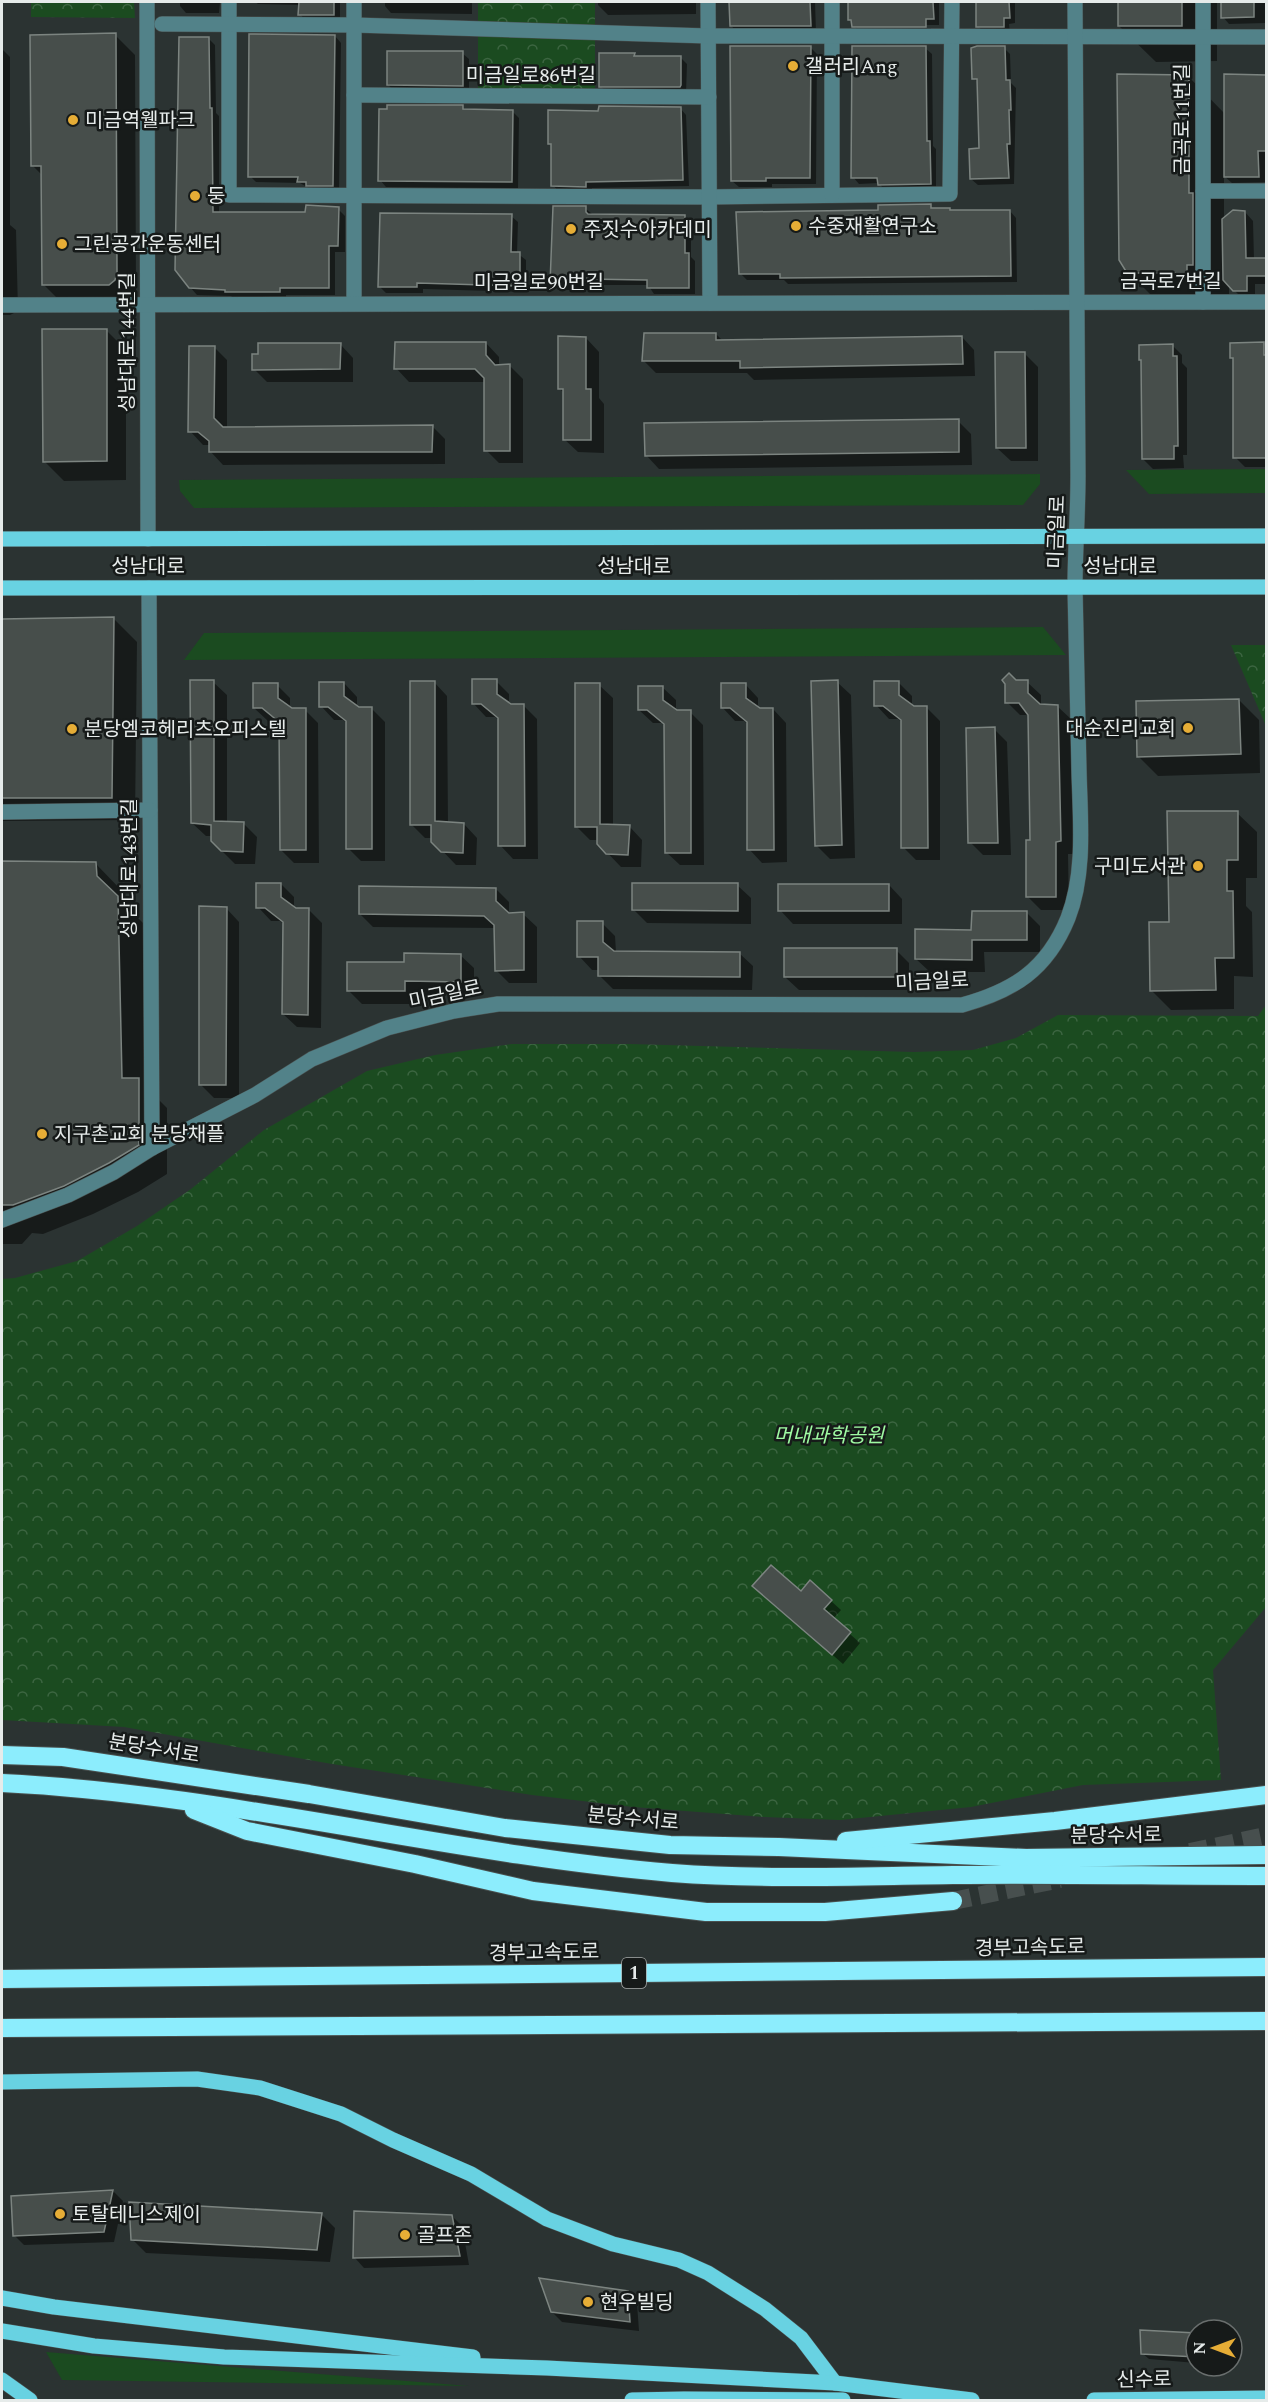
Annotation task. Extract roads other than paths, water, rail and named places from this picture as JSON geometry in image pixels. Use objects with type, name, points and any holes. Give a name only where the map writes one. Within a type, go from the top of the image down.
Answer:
[{"type":"highway","name":"분당수서로","points":[[2,1755],[74,1759],[309,1794],[505,1828],[670,1845],[779,1847],[1026,1858],[1266,1855]]},
{"type":"highway","name":"분당수서로","points":[[2,1783],[56,1785],[164,1798],[506,1853],[672,1873],[777,1878],[954,1875],[1266,1876]]},
{"type":"highway","points":[[779,1847],[1055,1821],[1266,1796]]},
{"type":"highway","points":[[164,1798],[246,1831],[415,1864],[532,1891],[706,1912],[825,1912],[953,1901]]},
{"type":"highway","name":"경부고속도로","points":[[2,1979],[1266,1967]]},
{"type":"highway","points":[[2,2028],[1266,2021]]},
{"type":"main road","name":"성남대로","points":[[2,539],[1266,536]]},
{"type":"main road","name":"성남대로","points":[[2,588],[1266,587]]},
{"type":"main road","points":[[2,2082],[197,2079],[260,2088],[341,2114],[393,2140],[471,2174],[546,2219],[613,2244],[679,2260],[708,2273],[765,2309],[801,2338],[835,2383]]},
{"type":"main road","points":[[2,2298],[54,2307],[436,2352],[547,2368]]},
{"type":"main road","points":[[2,2331],[94,2346],[224,2357],[547,2368],[835,2383],[972,2400]]},
{"type":"main road","points":[[2,2380],[30,2400]]},
{"type":"main road","name":"신수로","points":[[1094,2400],[1266,2398]]},
{"type":"main road","points":[[632,2400],[843,2400]]},
{"type":"street","name":"성남대로144번길","points":[[147,2],[148,539]]},
{"type":"street","points":[[229,2],[229,195],[709,197],[950,194],[952,2]]},
{"type":"street","points":[[354,2],[354,303]]},
{"type":"street","points":[[708,2],[710,303]]},
{"type":"street","points":[[832,2],[832,195]]},
{"type":"street","name":"미금일로","points":[[2,1220],[68,1196],[114,1172],[152,1148],[255,1095],[312,1059],[387,1028],[454,1011],[498,1004],[962,1005],[992,996],[1019,982],[1042,962],[1069,916],[1078,882],[1080,827],[1075,587],[1078,480],[1076,2]]},
{"type":"street","name":"금곡로11번길","points":[[1203,2],[1203,302]]},
{"type":"street","points":[[162,24],[354,25],[708,36],[1076,36],[1203,42],[1266,37]]},
{"type":"street","name":"미금일로86번길","points":[[354,95],[709,98]]},
{"type":"street","name":"금곡로11번길","points":[[1203,190],[1266,190]]},
{"type":"street","name":"금곡로7번길","points":[[1076,303],[1266,302]]},
{"type":"street","name":"미금일로90번길","points":[[2,305],[1076,303]]},
{"type":"street","name":"성남대로143번길","points":[[149,588],[152,1148]]},
{"type":"street","points":[[2,813],[150,810]]},
{"type":"tunnel","points":[[1190,1852],[1266,1836]]},
{"type":"tunnel","points":[[953,1901],[1060,1879]]},
{"type":"place","name":"갤러리Ang","points":[[793,66]]},
{"type":"place","name":"미금역웰파크","points":[[73,120]]},
{"type":"place","name":"둥","points":[[195,196]]},
{"type":"place","name":"수중재활연구소","points":[[796,226]]},
{"type":"place","name":"주짓수아카데미","points":[[571,229]]},
{"type":"place","name":"그린공간운동센터","points":[[62,244]]},
{"type":"place","name":"대순진리교회","points":[[1188,728]]},
{"type":"place","name":"분당엠코헤리츠오피스텔","points":[[72,729]]},
{"type":"place","name":"구미도서관","points":[[1198,866]]},
{"type":"place","name":"지구촌교회 분당채플","points":[[42,1134]]},
{"type":"place","name":"토탈테니스제이","points":[[60,2214]]},
{"type":"place","name":"골프존","points":[[405,2235]]},
{"type":"place","name":"현우빌딩","points":[[588,2302]]},
{"type":"park label","name":"머내과학공원","points":[[829,1435]]}]
